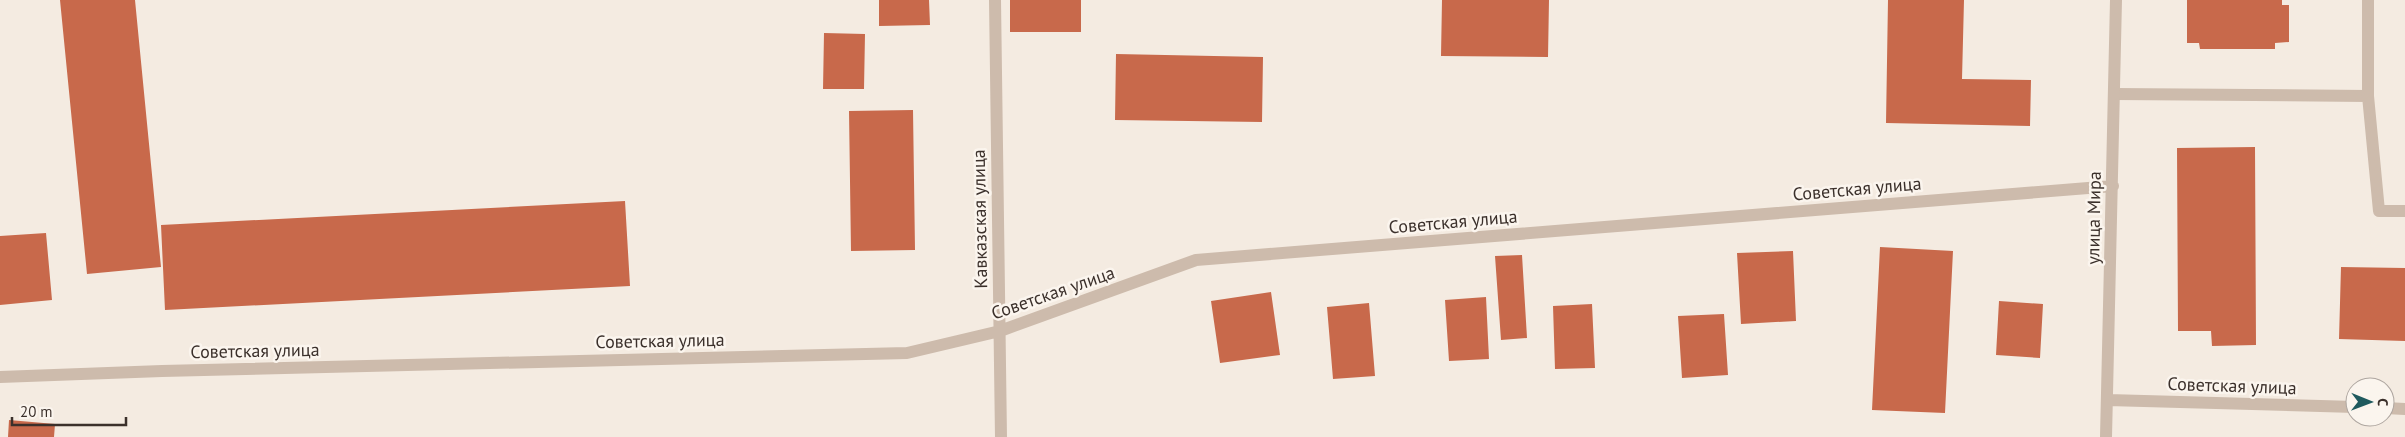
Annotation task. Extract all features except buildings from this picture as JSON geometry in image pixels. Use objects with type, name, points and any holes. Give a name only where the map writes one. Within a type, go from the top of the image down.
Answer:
[{"type":"street","name":"Кавказская улица","points":[[994,0],[1001,437]]},
{"type":"street","name":"улица Мира","points":[[2106,437],[2116,0]]},
{"type":"street","points":[[2368,0],[2368,96],[2379,211],[2405,211]]},
{"type":"street","points":[[2114,94],[2368,96]]},
{"type":"street","name":"Советская улица","points":[[0,377],[162,371],[907,353],[1000,331],[1196,260],[2113,186]]},
{"type":"street","name":"Советская улица","points":[[2108,400],[2345,407]]}]
